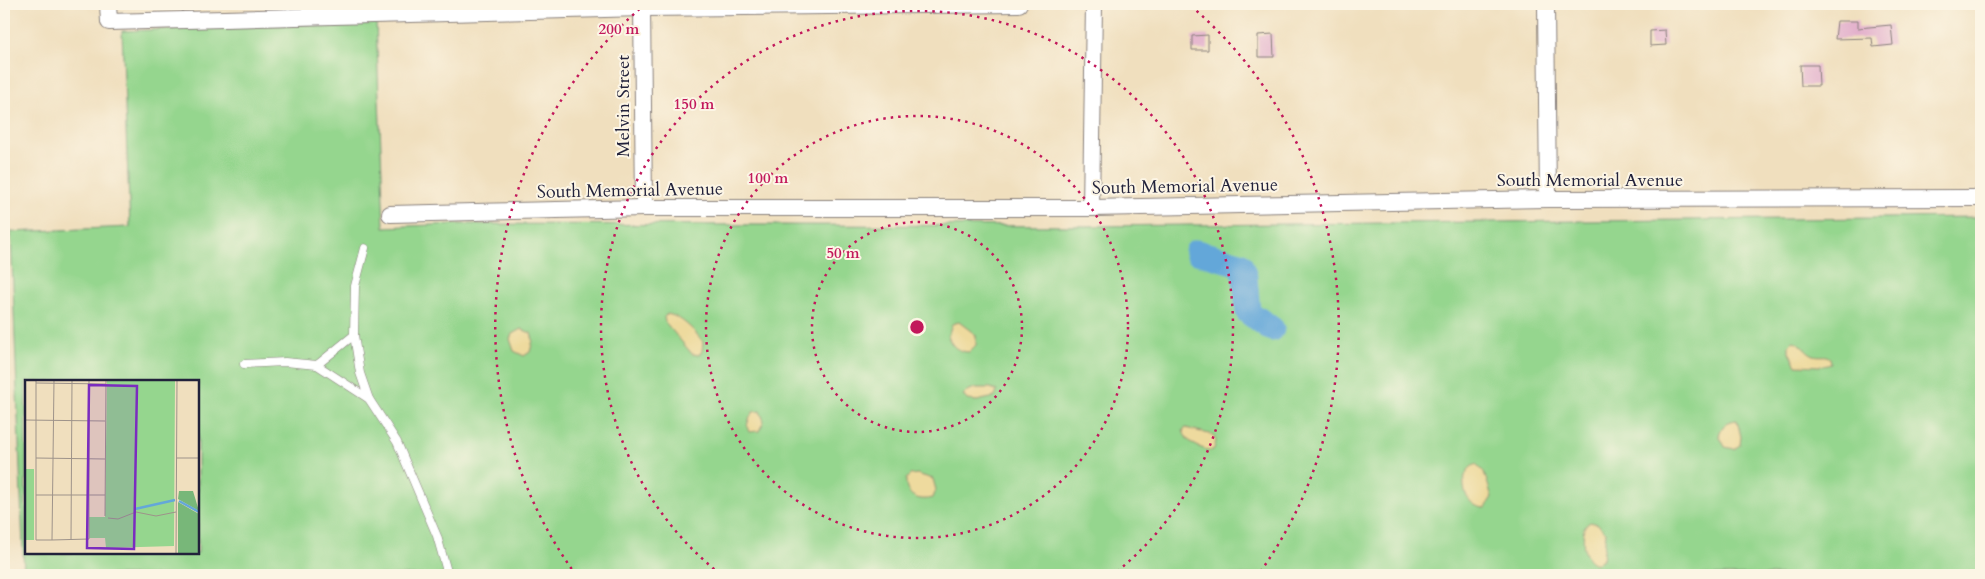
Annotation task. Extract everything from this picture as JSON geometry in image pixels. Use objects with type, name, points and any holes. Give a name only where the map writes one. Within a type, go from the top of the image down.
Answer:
[{"type":"street","points":[[108,4],[110,22],[642,6],[1019,4]]},
{"type":"street","points":[[1091,208],[1094,4]]},
{"type":"street","points":[[1546,4],[1548,200]]},
{"type":"street","name":"Melvin Street","points":[[642,6],[644,208]]},
{"type":"street","name":"South Memorial Avenue","points":[[390,214],[644,208],[1091,208],[1548,200],[1981,198]]},
{"type":"lane","points":[[365,248],[355,286],[354,335],[360,372],[369,399],[397,442],[437,536],[448,575]]},
{"type":"lane","points":[[316,365],[354,335]]},
{"type":"lane","points":[[244,364],[285,362],[316,365],[369,399]]},
{"type":"green space","points":[[376,21],[384,227],[455,224],[1089,226],[1981,217],[1981,575],[24,575],[11,232],[130,227],[122,31]]},
{"type":"sand","points":[[667,314],[682,321],[700,338],[703,342],[702,351],[699,355],[692,354],[665,322],[664,317]]},
{"type":"sand","points":[[959,322],[976,335],[976,345],[969,352],[955,348],[948,336],[952,324]]},
{"type":"sand","points":[[521,329],[531,333],[533,340],[530,352],[524,356],[514,351],[510,339],[512,334]]},
{"type":"sand","points":[[1794,341],[1814,355],[1830,358],[1831,363],[1820,366],[1796,365],[1789,352],[1789,344]]},
{"type":"sand","points":[[975,388],[991,388],[997,391],[995,397],[977,401],[967,400],[963,395]]},
{"type":"sand","points":[[760,411],[764,421],[759,431],[749,432],[747,424],[750,417],[753,412]]},
{"type":"sand","points":[[1737,420],[1741,437],[1740,445],[1734,449],[1725,447],[1719,435],[1720,432],[1725,424]]},
{"type":"sand","points":[[1186,428],[1213,435],[1216,441],[1214,449],[1210,451],[1193,444],[1183,430]]},
{"type":"sand","points":[[1476,464],[1484,472],[1492,497],[1485,508],[1471,502],[1464,489],[1465,475],[1469,468]]},
{"type":"sand","points":[[917,474],[933,479],[936,490],[933,498],[922,499],[910,494],[906,485],[906,479],[910,475]]},
{"type":"sand","points":[[1590,522],[1598,524],[1606,532],[1603,559],[1596,564],[1588,558],[1584,548],[1584,527]]},
{"type":"building","points":[[1837,21],[1858,21],[1858,28],[1891,25],[1893,45],[1873,47],[1872,38],[1835,39]]},
{"type":"building","points":[[1665,30],[1666,45],[1650,46],[1650,31]]},
{"type":"building","points":[[1273,34],[1274,57],[1258,57],[1258,35]]},
{"type":"building","points":[[1208,35],[1208,50],[1192,50],[1192,36]]},
{"type":"building","points":[[1800,65],[1818,65],[1819,86],[1801,86]]},
{"type":"waterway","points":[[1197,252],[1240,264],[1245,277],[1248,312],[1272,329]]}]
